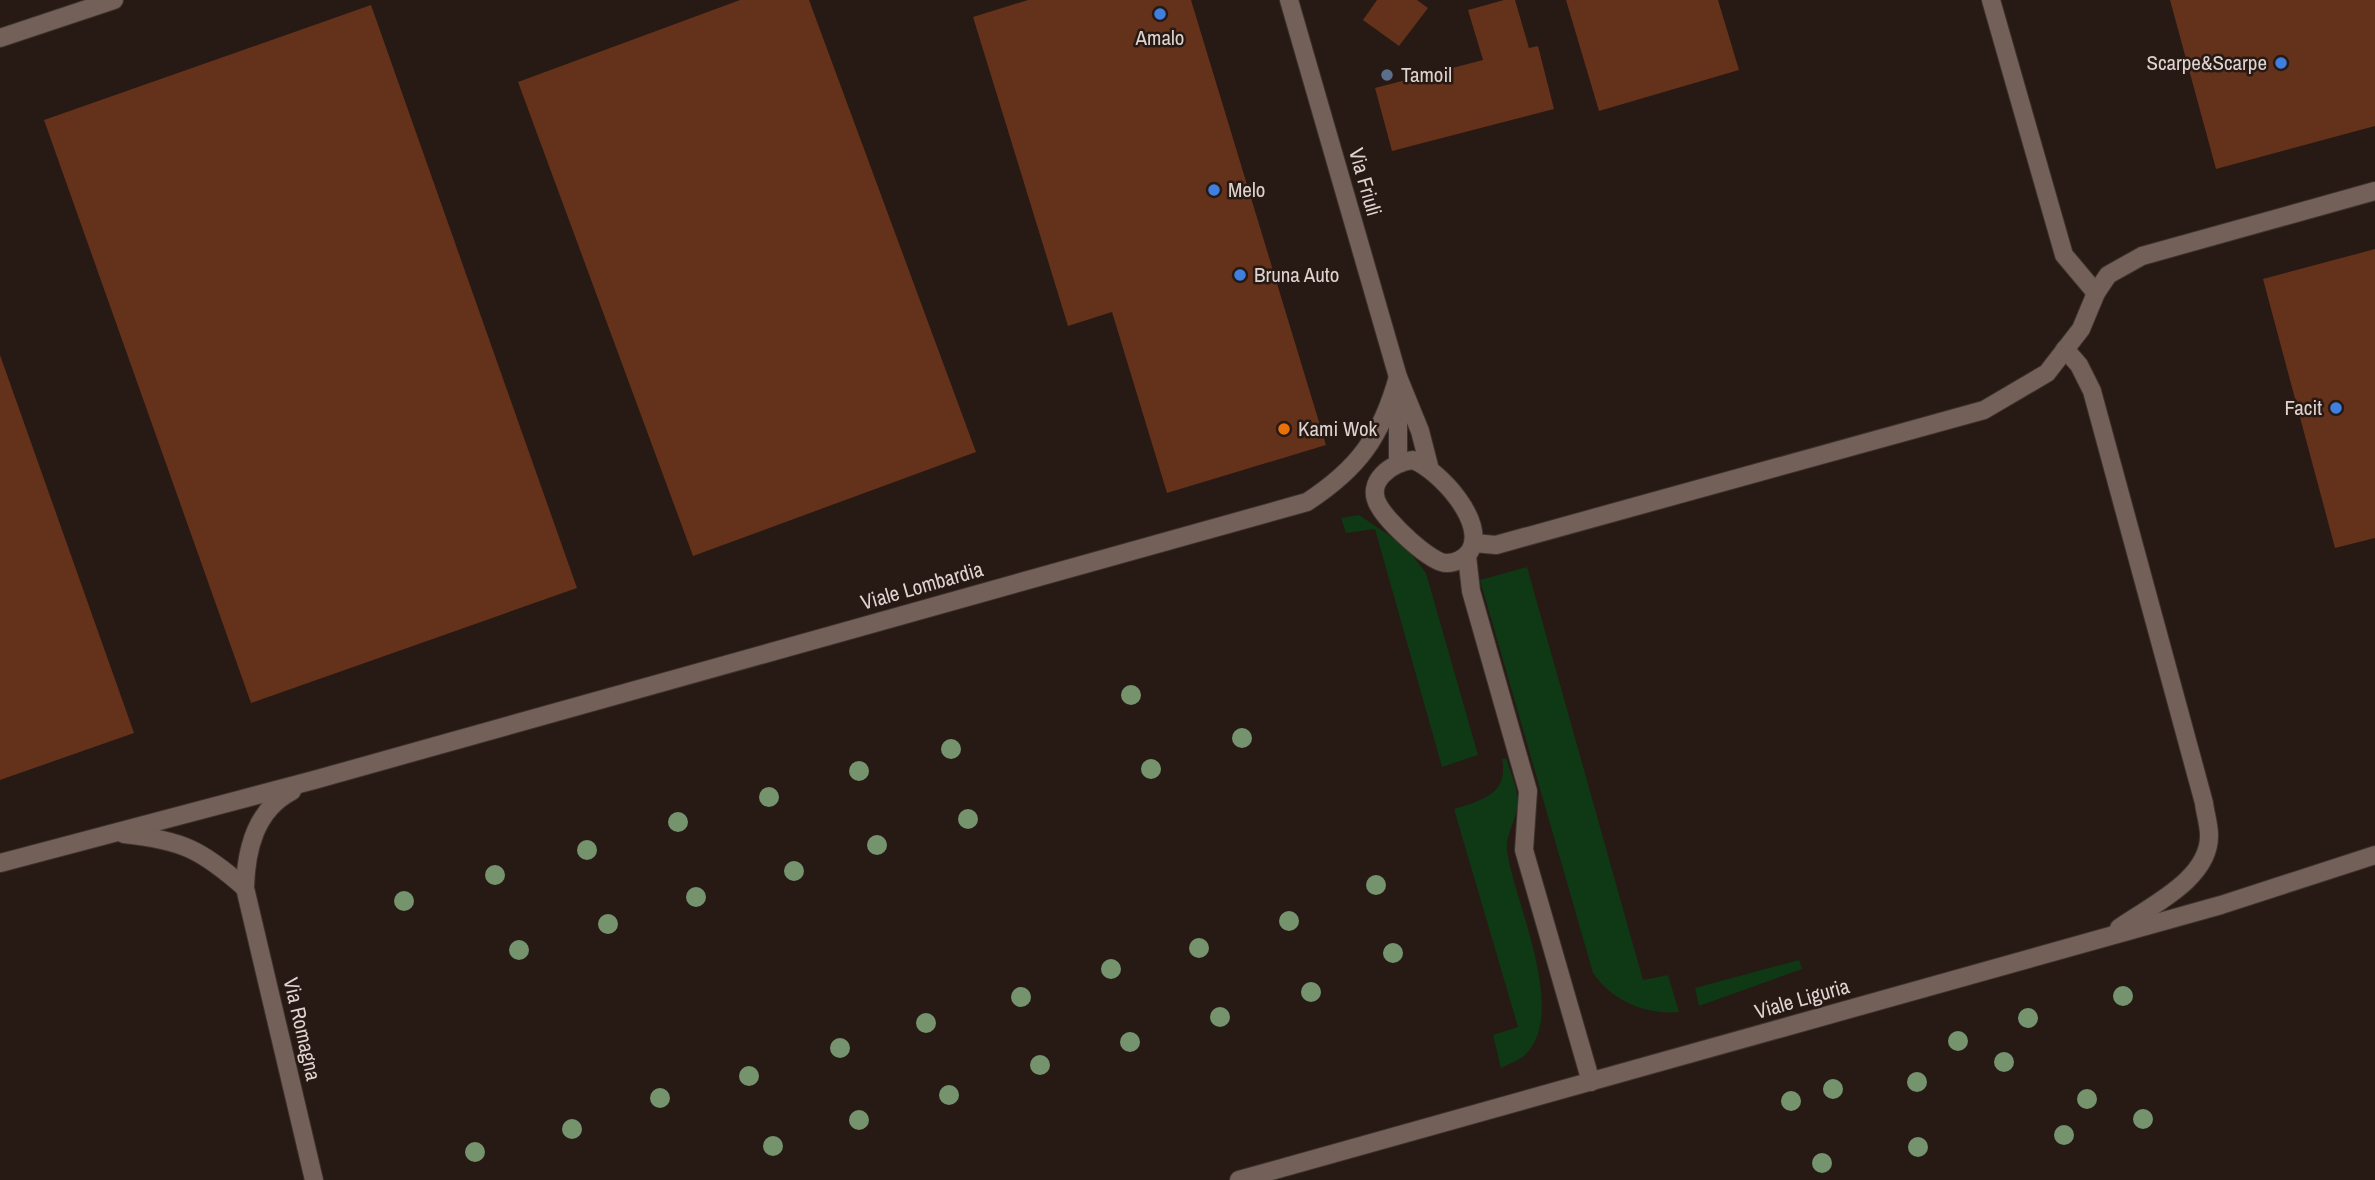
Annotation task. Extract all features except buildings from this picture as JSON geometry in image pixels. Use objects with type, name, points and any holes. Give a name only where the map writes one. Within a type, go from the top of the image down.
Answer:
[{"type":"street","points":[[0,38],[114,0]]},
{"type":"street","name":"Via Friuli","points":[[1289,0],[1398,377]]},
{"type":"street","points":[[1991,0],[2064,255],[2096,293]]},
{"type":"street","points":[[1382,473],[1376,489],[1378,505],[1427,556],[1446,564],[1470,549],[1496,545],[1984,410],[2047,373],[2081,329],[2096,293],[2108,275],[2142,256],[2375,191]]},
{"type":"street","points":[[2065,349],[2079,365],[2092,391],[2204,803],[2209,837],[2204,862],[2190,880],[2108,937]]},
{"type":"street","points":[[1398,377],[1398,461]]},
{"type":"street","points":[[1398,377],[1420,431],[1429,466],[1470,517],[1475,528],[1470,549],[1471,591],[1528,791],[1524,850],[1591,1082]]},
{"type":"street","name":"Viale Lombardia","points":[[314,780],[1307,502],[1340,480],[1362,456],[1388,414],[1398,377]]},
{"type":"street","points":[[1340,480],[1382,473],[1398,461],[1413,460],[1429,466]]},
{"type":"street","points":[[0,863],[314,780]]},
{"type":"street","name":"Via Romagna","points":[[314,780],[277,799],[255,830],[246,859],[245,888],[314,1180]]},
{"type":"street","points":[[112,832],[164,838],[212,858],[245,888]]},
{"type":"street","name":"Viale Liguria","points":[[1239,1180],[2108,937],[2375,855]]},
{"type":"green space","points":[[1359,515],[1405,546],[1426,573],[1478,755],[1442,767],[1375,529],[1346,533],[1341,518]]},
{"type":"green space","points":[[1527,567],[1643,980],[1668,975],[1679,1012],[1654,1011],[1631,1004],[1610,991],[1593,973],[1480,580]]},
{"type":"green space","points":[[1506,758],[1518,803],[1507,850],[1535,956],[1542,1013],[1537,1037],[1524,1056],[1501,1068],[1493,1035],[1518,1027],[1454,809],[1491,794],[1501,780],[1502,759]]},
{"type":"green space","points":[[1799,960],[1802,969],[1699,1006],[1695,988]]},
{"type":"place","name":"Amalo","points":[[1160,14]]},
{"type":"place","name":"Scarpe&Scarpe","points":[[2281,63]]},
{"type":"place","name":"Tamoil","points":[[1387,75]]},
{"type":"place","name":"Melo","points":[[1214,190]]},
{"type":"place","name":"Bruna Auto","points":[[1240,275]]},
{"type":"place","name":"Facit","points":[[2336,408]]},
{"type":"place","name":"Kami Wok","points":[[1284,429]]}]
